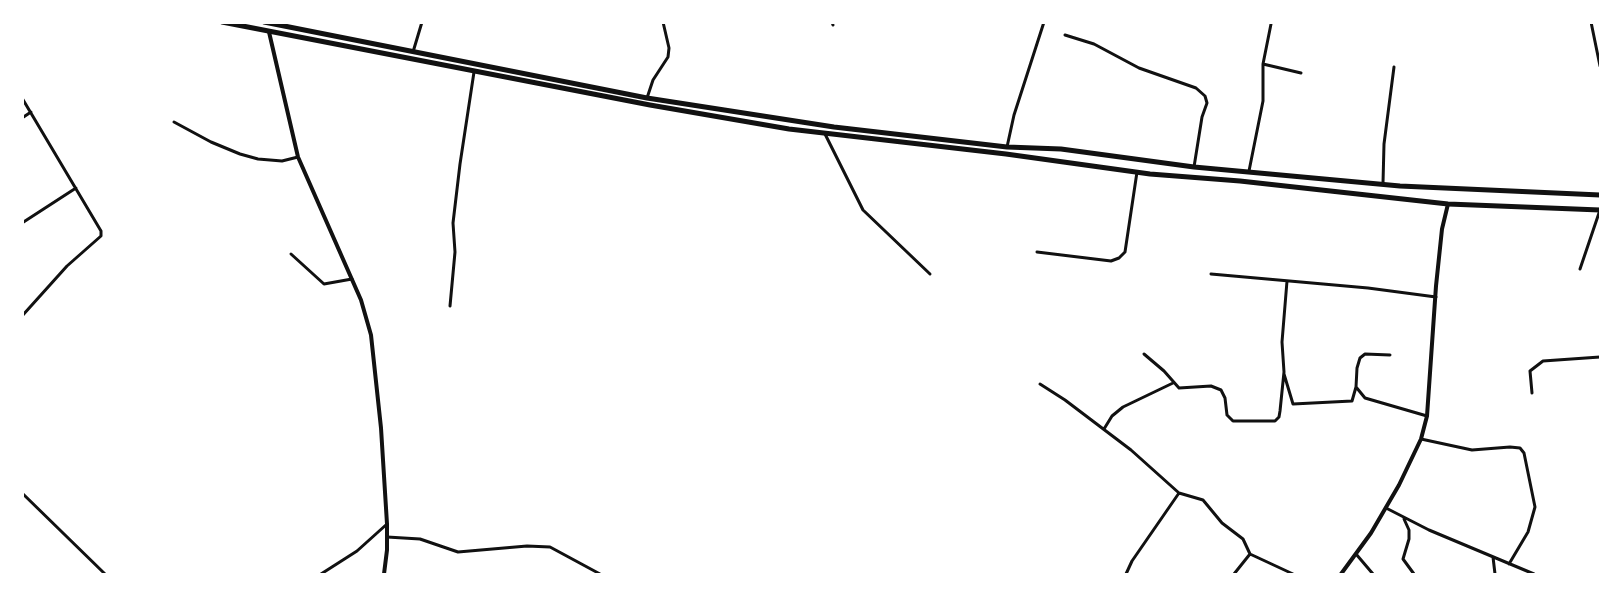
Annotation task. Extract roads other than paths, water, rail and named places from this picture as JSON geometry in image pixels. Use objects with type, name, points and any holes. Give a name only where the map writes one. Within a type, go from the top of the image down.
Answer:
[{"type":"main road","points":[[222,22],[751,124],[1137,172],[1448,204],[1600,210]]},
{"type":"main road","points":[[264,22],[647,98],[824,126],[1007,147],[1061,149],[1194,167],[1383,183],[1600,195]]},
{"type":"main road","points":[[568,89],[570,82]]},
{"type":"street","points":[[413,53],[422,22]]},
{"type":"street","points":[[647,98],[653,80],[668,57],[669,48],[663,22]]},
{"type":"street","points":[[1005,154],[1014,115],[1044,22]]},
{"type":"street","points":[[1591,22],[1600,66]]},
{"type":"street","points":[[1249,171],[1263,101],[1263,64],[1271,24]]},
{"type":"street","points":[[269,32],[298,157],[361,300],[369,326],[375,362],[387,524],[384,574]]},
{"type":"street","points":[[1065,34],[1094,44],[1139,68],[1196,88],[1205,96],[1208,103],[1202,117],[1194,167]]},
{"type":"street","points":[[1263,64],[1301,73]]},
{"type":"street","points":[[1383,183],[1384,144],[1394,67]]},
{"type":"street","points":[[450,306],[455,252],[453,223],[474,72]]},
{"type":"street","points":[[22,98],[101,231],[101,236],[67,266],[22,316]]},
{"type":"street","points":[[22,118],[31,112]]},
{"type":"street","points":[[174,122],[211,142],[240,154],[258,159],[282,161],[298,157]]},
{"type":"street","points":[[825,134],[863,210],[930,274]]},
{"type":"street","points":[[1036,252],[1111,261],[1119,258],[1125,252],[1137,172]]},
{"type":"street","points":[[22,223],[76,188]]},
{"type":"street","points":[[1341,574],[1386,508],[1411,464],[1421,439],[1427,416],[1442,229],[1448,204]]},
{"type":"street","points":[[1580,269],[1600,210]]},
{"type":"street","points":[[291,254],[324,284],[352,279]]},
{"type":"street","points":[[1211,274],[1368,288],[1436,297]]},
{"type":"street","points":[[1287,281],[1281,342],[1284,372],[1293,405],[1352,401],[1360,358],[1365,354],[1390,355]]},
{"type":"street","points":[[1144,354],[1179,388],[1217,387],[1224,393],[1227,415],[1233,421],[1275,421],[1279,417],[1284,372]]},
{"type":"street","points":[[1532,393],[1530,370],[1542,361],[1600,357]]},
{"type":"street","points":[[1104,429],[1112,416],[1123,407],[1173,382]]},
{"type":"street","points":[[1040,384],[1131,450],[1179,493],[1203,500],[1222,523],[1243,539],[1250,554],[1293,574]]},
{"type":"street","points":[[1356,387],[1365,398],[1427,416]]},
{"type":"street","points":[[1421,439],[1472,450],[1520,448],[1524,453],[1535,507],[1528,532],[1509,564]]},
{"type":"street","points":[[22,493],[105,574]]},
{"type":"street","points":[[1126,574],[1132,561],[1179,493]]},
{"type":"street","points":[[1386,508],[1429,530],[1534,574]]},
{"type":"street","points":[[1403,517],[1409,530],[1409,539],[1403,559],[1414,574]]},
{"type":"street","points":[[321,574],[357,551],[387,524]]},
{"type":"street","points":[[387,537],[420,539],[458,552],[527,546],[550,547],[600,574]]},
{"type":"street","points":[[1234,574],[1250,554]]},
{"type":"street","points":[[1356,554],[1373,574]]},
{"type":"street","points":[[1493,557],[1495,574]]}]
